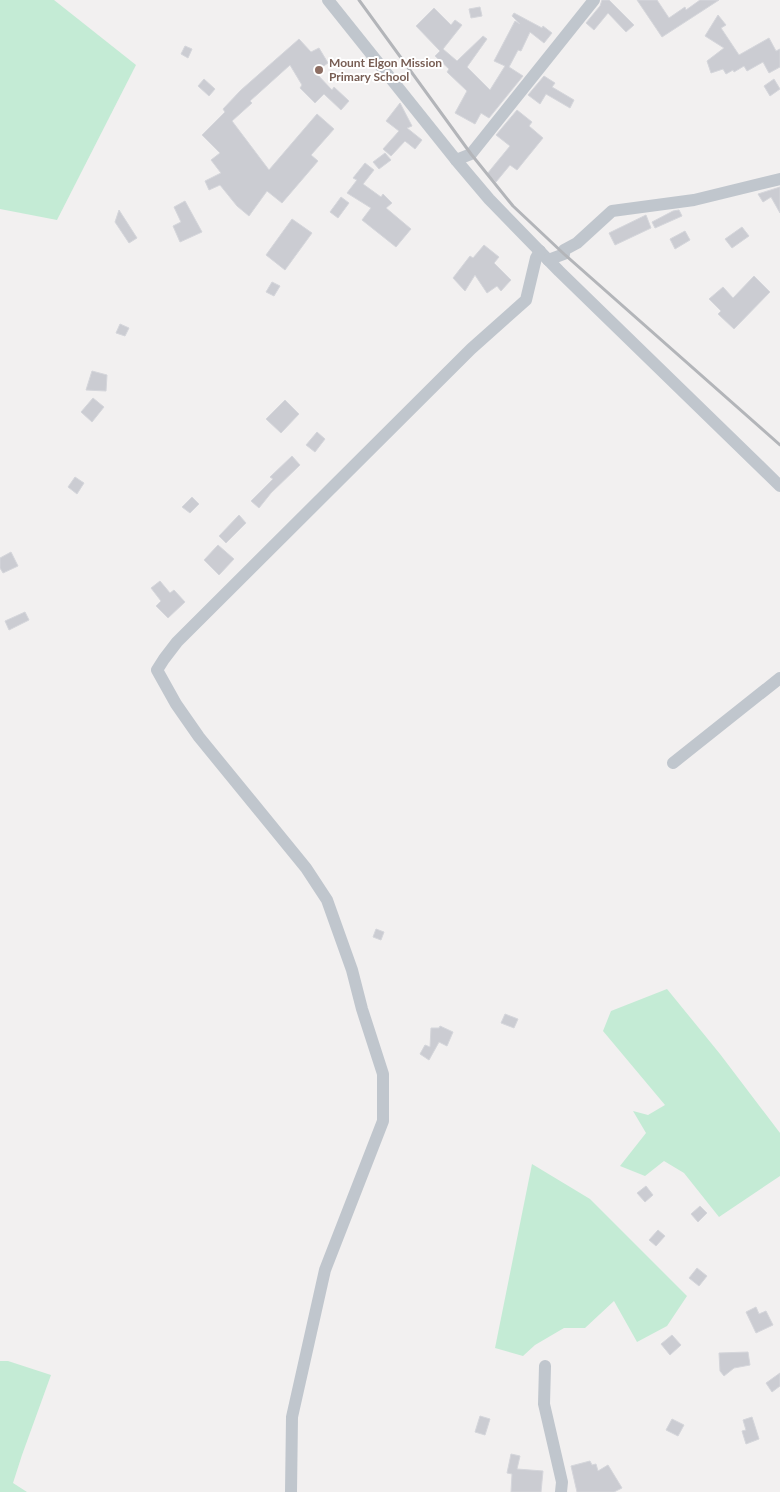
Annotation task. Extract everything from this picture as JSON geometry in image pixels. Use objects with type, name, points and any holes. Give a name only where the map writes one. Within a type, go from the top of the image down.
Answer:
[{"type":"street","points":[[328,0],[489,200],[525,238],[780,486]]},
{"type":"street","points":[[456,160],[471,154],[594,0]]},
{"type":"street","points":[[291,1492],[292,1417],[325,1270],[383,1120],[383,1074],[341,936],[328,900],[306,868],[199,737],[176,704],[157,670],[177,642],[472,348],[526,300],[536,258],[544,255],[564,254],[564,250],[577,243],[612,211],[694,200],[780,179]]},
{"type":"street","points":[[673,763],[780,678]]},
{"type":"street","points":[[545,1366],[544,1404],[562,1482],[561,1492]]},
{"type":"green space","points":[[0,0],[54,0],[136,65],[57,220],[0,209]]},
{"type":"green space","points":[[667,989],[720,1054],[780,1133],[780,1176],[719,1217],[684,1173],[664,1161],[645,1176],[620,1166],[646,1133],[633,1111],[648,1115],[665,1105],[603,1031],[611,1011]]},
{"type":"green space","points":[[532,1164],[590,1199],[687,1296],[667,1326],[637,1342],[614,1301],[585,1328],[564,1328],[535,1345],[523,1356],[495,1348]]},
{"type":"green space","points":[[0,1361],[8,1361],[51,1375],[13,1483],[27,1492],[0,1492]]},
{"type":"building","points":[[602,0],[609,0],[634,25],[626,32],[608,13],[594,30],[586,23],[600,6]]},
{"type":"building","points":[[637,0],[657,0],[669,18],[685,7],[686,10],[700,0],[719,0],[662,37]]},
{"type":"building","points":[[480,7],[482,16],[471,18],[469,9]]},
{"type":"building","points":[[434,8],[451,25],[455,20],[462,25],[443,49],[457,61],[483,36],[487,39],[467,67],[490,90],[505,66],[494,61],[515,21],[520,24],[512,16],[514,13],[542,28],[543,26],[552,33],[544,43],[530,32],[521,51],[518,50],[509,67],[523,76],[489,118],[481,113],[475,124],[455,113],[467,91],[447,72],[449,69],[435,56],[440,51],[416,26]]},
{"type":"building","points":[[718,15],[726,25],[721,28],[739,55],[769,38],[776,51],[780,49],[780,67],[769,73],[763,62],[747,71],[744,66],[726,74],[723,69],[711,73],[707,61],[724,48],[705,36]]},
{"type":"building","points":[[299,39],[311,52],[319,48],[328,63],[315,72],[332,90],[334,87],[349,101],[341,110],[324,94],[315,103],[300,88],[302,85],[290,65],[250,101],[252,103],[232,121],[269,170],[317,114],[334,129],[311,155],[318,161],[282,203],[267,191],[249,216],[237,206],[220,185],[209,190],[205,181],[221,173],[211,160],[220,153],[202,135],[225,112],[223,109],[241,90]]},
{"type":"building","points":[[185,46],[192,49],[188,58],[181,54]]},
{"type":"building","points":[[544,76],[555,83],[552,87],[574,100],[570,108],[546,94],[540,104],[528,95]]},
{"type":"building","points":[[204,79],[215,89],[209,96],[198,86]]},
{"type":"building","points":[[774,79],[780,89],[770,96],[764,86]]},
{"type":"building","points":[[400,103],[412,126],[407,128],[422,140],[415,149],[405,141],[391,156],[383,149],[399,131],[386,121]]},
{"type":"building","points":[[517,110],[532,122],[529,126],[543,138],[517,170],[510,165],[496,182],[487,174],[510,146],[496,135]]},
{"type":"building","points":[[385,153],[391,160],[379,169],[373,162]]},
{"type":"building","points":[[365,163],[374,170],[363,184],[381,197],[383,194],[392,203],[386,208],[411,229],[396,247],[362,220],[371,208],[347,193],[357,180],[353,178]]},
{"type":"building","points":[[780,187],[780,213],[771,197],[763,202],[758,194]]},
{"type":"building","points":[[341,197],[349,203],[338,218],[330,212]]},
{"type":"building","points":[[185,201],[202,232],[180,242],[173,226],[181,222],[174,207]]},
{"type":"building","points":[[119,210],[137,238],[129,243],[115,222]]},
{"type":"building","points":[[679,210],[682,216],[655,228],[652,222],[673,211]]},
{"type":"building","points":[[646,215],[651,228],[615,245],[609,233]]},
{"type":"building","points":[[292,219],[312,233],[285,270],[266,255]]},
{"type":"building","points":[[742,227],[749,236],[732,248],[725,239]]},
{"type":"building","points":[[685,231],[690,240],[675,249],[670,239]]},
{"type":"building","points":[[484,245],[499,257],[494,263],[511,280],[501,291],[497,286],[487,293],[475,275],[465,291],[453,278],[470,256],[473,258]]},
{"type":"building","points":[[754,276],[770,292],[734,329],[718,314],[721,311],[709,299],[723,287],[733,298]]},
{"type":"building","points":[[272,282],[280,286],[274,296],[266,292]]},
{"type":"building","points":[[120,324],[129,328],[125,336],[116,333]]},
{"type":"building","points":[[92,371],[107,375],[106,391],[86,390]]},
{"type":"building","points":[[93,398],[104,407],[92,422],[81,412]]},
{"type":"building","points":[[285,400],[299,414],[281,433],[266,419]]},
{"type":"building","points":[[317,432],[325,439],[315,452],[306,445]]},
{"type":"building","points":[[292,456],[300,465],[271,493],[259,508],[251,501],[273,479],[270,477]]},
{"type":"building","points":[[75,477],[84,483],[77,494],[68,487]]},
{"type":"building","points":[[192,497],[199,504],[190,513],[182,507]]},
{"type":"building","points":[[239,515],[246,523],[226,543],[219,536]]},
{"type":"building","points":[[218,545],[234,559],[219,575],[204,560]]},
{"type":"building","points":[[11,552],[18,566],[3,573],[0,568],[0,558]]},
{"type":"building","points":[[160,581],[170,593],[174,590],[185,602],[168,618],[156,606],[161,601],[151,588]]},
{"type":"building","points":[[25,612],[29,620],[9,630],[5,621]]},
{"type":"building","points":[[376,929],[384,932],[381,940],[373,937]]},
{"type":"building","points":[[505,1014],[518,1019],[514,1028],[501,1023]]},
{"type":"building","points":[[440,1026],[453,1032],[447,1046],[439,1042],[429,1060],[420,1054],[425,1045],[430,1047],[431,1028],[439,1028]]},
{"type":"building","points":[[646,1186],[653,1195],[645,1202],[637,1193]]},
{"type":"building","points":[[700,1206],[707,1213],[698,1222],[691,1214]]},
{"type":"building","points":[[658,1230],[665,1236],[656,1246],[649,1240]]},
{"type":"building","points":[[697,1268],[707,1276],[699,1286],[689,1278]]},
{"type":"building","points":[[756,1307],[759,1314],[766,1311],[773,1325],[756,1333],[746,1312]]},
{"type":"building","points":[[672,1335],[681,1345],[670,1355],[661,1344]]},
{"type":"building","points":[[748,1352],[750,1365],[734,1368],[724,1376],[720,1371],[719,1353]]},
{"type":"building","points":[[780,1373],[780,1386],[772,1392],[766,1383]]},
{"type":"building","points":[[480,1416],[490,1419],[485,1435],[475,1432]]},
{"type":"building","points":[[752,1417],[759,1439],[746,1444],[742,1431],[746,1430],[743,1420]]},
{"type":"building","points":[[672,1419],[684,1425],[678,1436],[666,1430]]},
{"type":"building","points":[[511,1454],[520,1456],[517,1469],[543,1471],[541,1492],[511,1492],[512,1474],[507,1473]]},
{"type":"building","points":[[590,1461],[592,1465],[596,1464],[598,1471],[608,1465],[622,1488],[614,1492],[577,1492],[571,1466]]},
{"type":"railway","points":[[359,0],[471,154],[513,206],[564,254],[780,445]]},
{"type":"place","name":"Mount Elgon Mission Primary School","points":[[319,70]]}]
